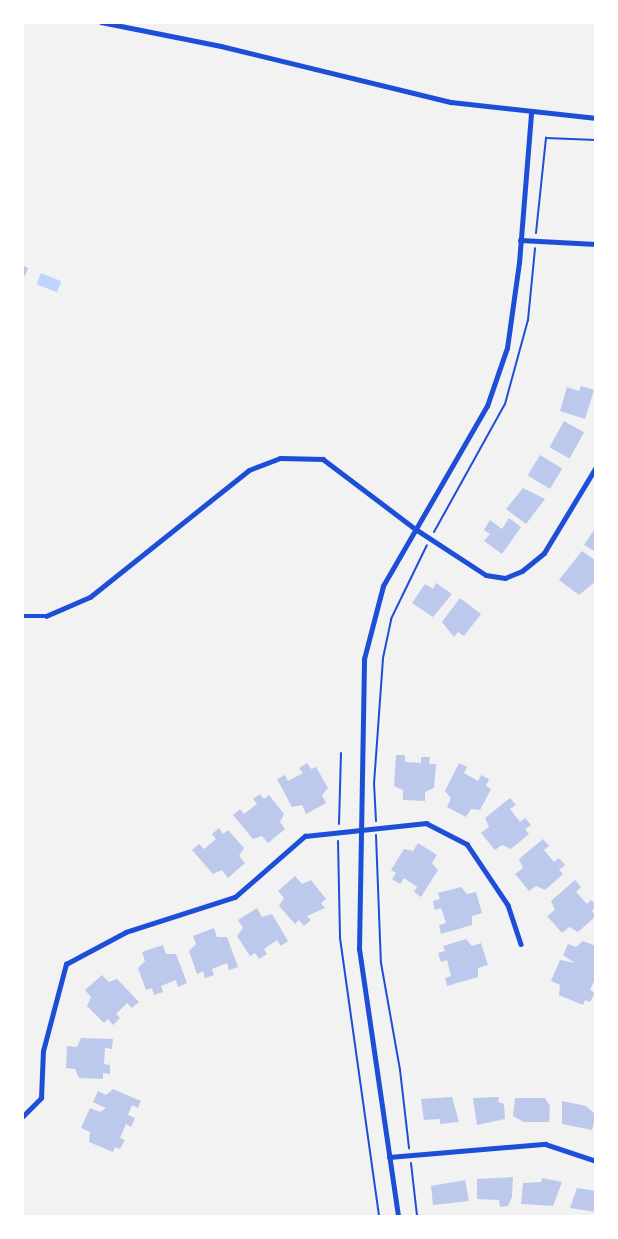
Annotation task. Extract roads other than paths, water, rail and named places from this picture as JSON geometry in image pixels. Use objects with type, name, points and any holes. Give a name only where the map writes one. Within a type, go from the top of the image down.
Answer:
[{"type":"street","points":[[101,22],[222,46],[451,102],[531,113],[596,118]]},
{"type":"street","points":[[398,1216],[359,949],[358,828],[364,659],[383,586],[487,406],[507,348],[520,240],[531,113]]},
{"type":"street","points":[[520,240],[596,244]]},
{"type":"street","points":[[22,616],[46,616],[90,597],[249,470],[280,458],[322,459],[417,530],[486,574],[505,578],[522,571],[544,553],[596,467]]},
{"type":"street","points":[[22,1117],[41,1098],[43,1051],[66,964],[126,932],[235,897],[305,836],[376,826],[426,823],[466,844],[508,905],[521,944]]},
{"type":"street","points":[[389,1156],[545,1144],[596,1161]]},
{"type":"water","points":[[41,273],[61,281],[57,292],[37,284]]}]
